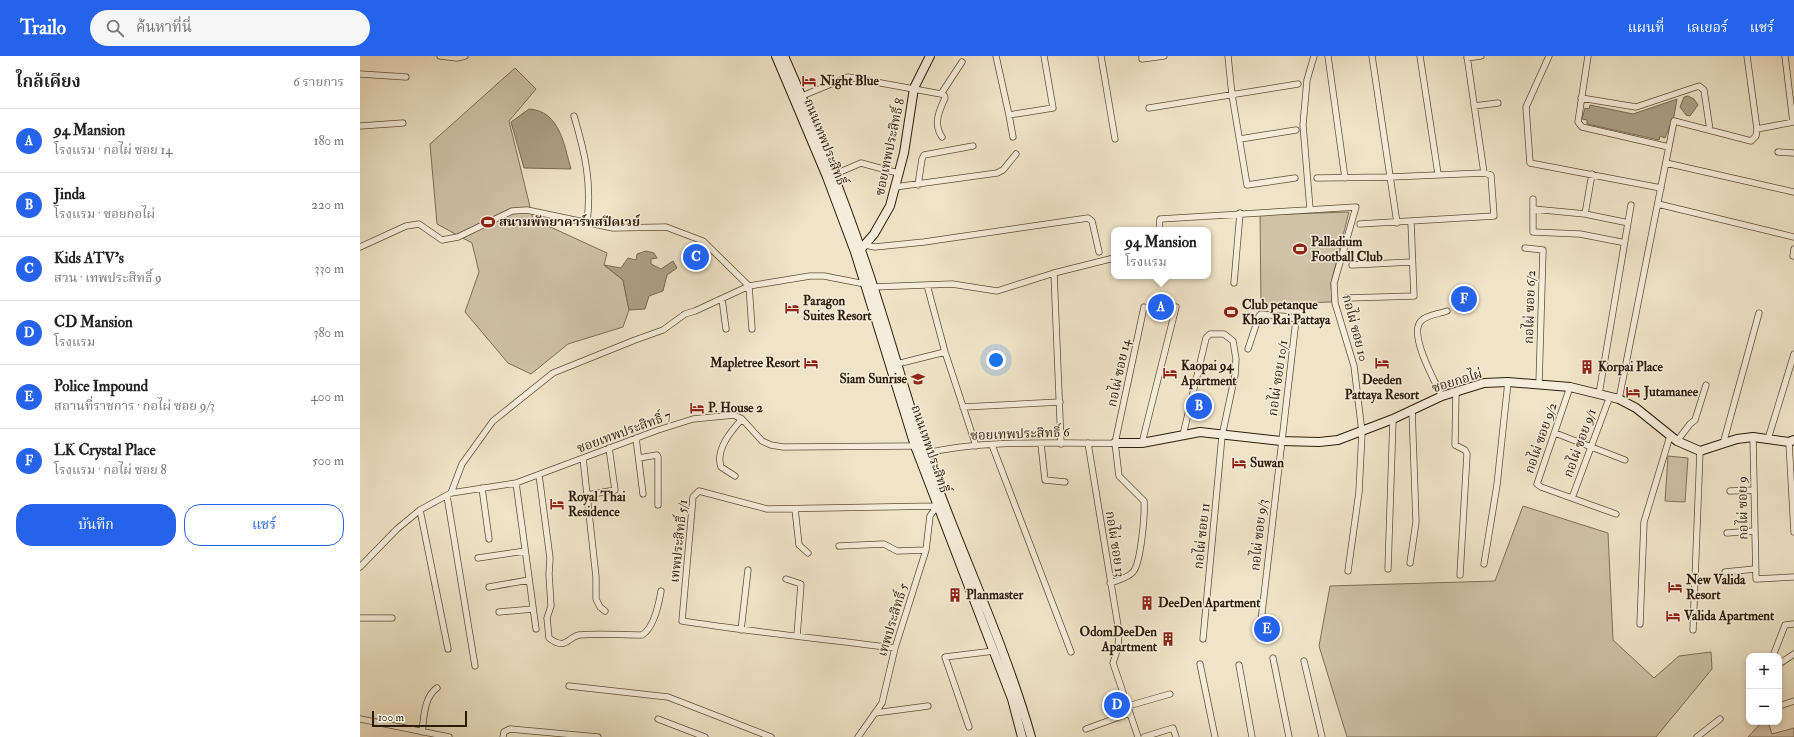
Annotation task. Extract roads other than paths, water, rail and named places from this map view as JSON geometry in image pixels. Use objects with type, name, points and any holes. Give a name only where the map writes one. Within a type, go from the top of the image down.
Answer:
[{"type":"main road","name":"ถนนเทพประสิทธิ์","points":[[776,56],[824,170],[860,249]]},
{"type":"main road","name":"ถนนเทพประสิทธิ์","points":[[784,56],[802,96],[860,249],[869,286],[915,446],[1012,698],[1022,737]]},
{"type":"main road","name":"ซอยเทพประสิทธิ์ 8","points":[[860,249],[874,234],[890,206],[898,173],[914,88],[930,56]]},
{"type":"main road","name":"ถนนเทพประสิทธิ์","points":[[869,286],[944,504],[1019,695],[1031,737]]},
{"type":"main road","name":"ซอยกอไผ่","points":[[1115,443],[1142,443],[1200,432],[1222,436],[1281,442],[1319,442],[1338,440],[1362,432],[1456,391],[1484,384],[1508,382],[1570,387],[1619,399],[1636,408],[1677,441],[1700,451]]},
{"type":"main road","points":[[1700,451],[1738,439],[1753,437],[1792,441]]},
{"type":"main road","points":[[915,446],[926,453]]},
{"type":"street","points":[[440,56],[458,58],[465,56]]},
{"type":"street","points":[[996,56],[1013,137]]},
{"type":"street","points":[[1009,115],[1053,108],[1044,56]]},
{"type":"street","points":[[1101,56],[1115,139]]},
{"type":"street","points":[[1142,56],[1142,59],[1164,56]]},
{"type":"street","points":[[1228,56],[1232,95],[1247,185],[1295,178]]},
{"type":"street","points":[[1159,227],[1160,219],[1310,209],[1303,125],[1307,80],[1314,56]]},
{"type":"street","points":[[1328,56],[1345,178]]},
{"type":"street","points":[[1372,56],[1397,222]]},
{"type":"street","points":[[1420,56],[1438,174]]},
{"type":"street","points":[[1481,56],[1467,57],[1484,173]]},
{"type":"street","points":[[1549,56],[1526,107],[1530,163],[1661,188]]},
{"type":"street","points":[[1588,56],[1578,122],[1582,127],[1669,147]]},
{"type":"street","points":[[1619,399],[1674,121],[1751,141],[1756,136],[1757,129],[1747,56]]},
{"type":"street","points":[[1757,129],[1793,122],[1785,56]]},
{"type":"street","points":[[941,94],[962,62]]},
{"type":"street","points":[[360,74],[406,78]]},
{"type":"street","points":[[1787,75],[1794,74]]},
{"type":"street","points":[[802,96],[848,77],[941,94],[944,95],[945,98],[938,114],[937,121],[938,129],[942,137]]},
{"type":"street","points":[[1149,108],[1298,84]]},
{"type":"street","points":[[1581,98],[1636,107],[1699,86],[1704,90],[1710,130]]},
{"type":"street","points":[[1474,106],[1498,103]]},
{"type":"street","points":[[574,116],[589,177],[590,203],[587,222]]},
{"type":"street","points":[[360,126],[403,123]]},
{"type":"street","points":[[1240,139],[1296,130]]},
{"type":"street","points":[[918,185],[924,155],[973,146]]},
{"type":"street","points":[[1778,152],[1794,153]]},
{"type":"street","points":[[895,187],[997,174],[1003,170],[1016,154]]},
{"type":"street","points":[[833,175],[861,163],[898,173]]},
{"type":"street","points":[[1666,163],[1794,192]]},
{"type":"street","points":[[1317,178],[1484,173],[1491,175],[1494,216],[1360,224]]},
{"type":"street","points":[[1584,214],[1592,174]]},
{"type":"street","points":[[1533,198],[1533,232],[1580,234],[1621,242]]},
{"type":"street","points":[[1658,204],[1794,237]]},
{"type":"street","points":[[1598,394],[1631,205]]},
{"type":"street","name":"กอไผ่ ซอย 10","points":[[1310,209],[1356,207],[1334,283],[1335,303],[1354,366],[1362,432]]},
{"type":"street","points":[[1533,209],[1584,214],[1624,222]]},
{"type":"street","points":[[360,247],[406,226],[419,224],[442,240],[458,237],[512,211],[527,210],[614,228],[666,227],[703,242],[749,286],[752,329]]},
{"type":"street","points":[[1234,283],[1240,213]]},
{"type":"street","points":[[860,249],[931,241],[1088,218],[1092,221],[1099,252]]},
{"type":"street","points":[[1347,298],[1414,296],[1411,262],[1411,222]]},
{"type":"street","name":"กอไผ่ ซอย 6/2","points":[[1525,248],[1543,250],[1539,384]]},
{"type":"street","points":[[1793,256],[1794,249]]},
{"type":"street","points":[[475,666],[449,494],[462,464],[493,421],[553,373],[663,330],[685,314],[749,286],[810,276],[824,276],[869,286],[952,284],[997,291],[1054,273],[1111,259]]},
{"type":"street","points":[[1352,265],[1411,262]]},
{"type":"street","points":[[1054,273],[1061,444]]},
{"type":"street","points":[[927,285],[944,352],[976,446]]},
{"type":"street","points":[[722,299],[726,329]]},
{"type":"street","name":"กอไผ่ ซอย 14","points":[[1110,583],[1128,576],[1135,569],[1142,530],[1144,504],[1141,498],[1118,476],[1115,443],[1144,307]]},
{"type":"street","points":[[1142,443],[1176,307]]},
{"type":"street","points":[[1442,396],[1426,363],[1417,329],[1420,322],[1424,319],[1447,311]]},
{"type":"street","points":[[1724,444],[1759,313]]},
{"type":"street","name":"กอไผ่ ซอย 10/1","points":[[1248,349],[1261,314],[1290,316],[1296,320],[1281,442]]},
{"type":"street","name":"กอไผ่ ซอย 11","points":[[1183,435],[1206,338],[1210,334],[1224,334],[1233,341],[1235,350],[1235,375],[1222,436],[1203,638]]},
{"type":"street","points":[[897,364],[944,352]]},
{"type":"street","points":[[1768,439],[1794,354]]},
{"type":"street","points":[[1484,564],[1497,485],[1508,382]]},
{"type":"street","points":[[1677,441],[1695,420],[1706,385]]},
{"type":"street","name":"กอไผ่ ซอย 9/2","points":[[1570,387],[1537,484],[1541,487],[1616,514]]},
{"type":"street","points":[[1456,391],[1455,445],[1465,450],[1467,454],[1460,575]]},
{"type":"street","name":"กอไผ่ ซอย 9/1","points":[[1572,498],[1610,396]]},
{"type":"street","points":[[963,407],[1060,402]]},
{"type":"street","points":[[1410,563],[1416,522],[1412,409]]},
{"type":"street","name":"ซอยเทพประสิทธิ์ 7","points":[[360,567],[397,529],[420,510],[449,494],[516,483],[636,438],[693,419],[734,415],[742,419]]},
{"type":"street","points":[[735,476],[721,467],[720,455],[724,442],[742,419],[762,441],[771,445],[783,447],[915,446]]},
{"type":"street","points":[[1388,569],[1393,419]]},
{"type":"street","points":[[1348,571],[1359,492],[1362,432]]},
{"type":"street","points":[[1555,433],[1625,460]]},
{"type":"street","points":[[1640,624],[1644,522],[1670,436]]},
{"type":"street","name":"กอไผ่ ซอย 9","points":[[1753,437],[1756,579],[1794,577]]},
{"type":"street","points":[[636,438],[643,494]]},
{"type":"street","points":[[1792,441],[1794,532]]},
{"type":"street","name":"กอไผ่ ซอย 9/3","points":[[1260,630],[1281,442]]},
{"type":"street","name":"ซอยเทพประสิทธิ์ 6","points":[[926,453],[950,448],[992,445],[1115,443]]},
{"type":"street","points":[[1041,444],[1045,480],[1065,482]]},
{"type":"street","name":"กอไผ่ ซอย 13","points":[[1088,444],[1110,583],[1120,632],[1118,647],[1113,663],[1138,737]]},
{"type":"street","points":[[992,445],[1071,652]]},
{"type":"street","points":[[587,495],[615,490],[609,448]]},
{"type":"street","points":[[1693,630],[1700,451]]},
{"type":"street","points":[[639,458],[657,455],[658,457],[658,505]]},
{"type":"street","points":[[583,458],[596,577],[596,599],[600,608],[605,611]]},
{"type":"street","points":[[539,475],[550,558],[549,574],[551,606],[547,618],[549,638],[554,642],[563,643],[580,635],[642,635],[649,627],[658,609],[661,590]]},
{"type":"street","points":[[516,483],[536,629]]},
{"type":"street","points":[[482,488],[489,539]]},
{"type":"street","points":[[1730,491],[1754,490]]},
{"type":"street","name":"เทพประสิทธิ์ 5/1","points":[[895,648],[741,630],[682,621],[693,497],[699,491],[767,510],[937,506]]},
{"type":"street","name":"เทพประสิทธิ์ 5","points":[[858,737],[882,703],[895,648],[926,550],[930,516],[937,506]]},
{"type":"street","points":[[795,509],[799,545],[808,553]]},
{"type":"street","points":[[420,510],[448,649]]},
{"type":"street","points":[[1727,532],[1754,531]]},
{"type":"street","points":[[839,546],[884,544],[897,551],[926,550]]},
{"type":"street","points":[[478,558],[525,551]]},
{"type":"street","points":[[1725,572],[1755,569]]},
{"type":"street","points":[[741,630],[748,570]]},
{"type":"street","points":[[786,579],[800,582],[801,584],[797,636]]},
{"type":"street","points":[[489,587],[529,580]]},
{"type":"street","points":[[499,612],[534,609]]},
{"type":"street","points":[[360,618],[392,618]]},
{"type":"street","points":[[1774,653],[1785,625],[1794,624]]},
{"type":"street","points":[[969,727],[945,657],[994,651]]},
{"type":"street","points":[[1782,662],[1794,654]]},
{"type":"street","points":[[1273,658],[1289,737]]},
{"type":"street","points":[[1304,661],[1322,737]]},
{"type":"street","points":[[1200,664],[1215,737]]},
{"type":"street","points":[[1239,665],[1252,737]]},
{"type":"street","points":[[569,686],[668,697],[770,737]]},
{"type":"street","points":[[422,732],[428,698],[431,692],[437,688]]},
{"type":"street","points":[[1128,706],[1170,694]]},
{"type":"street","points":[[1782,705],[1794,701]]},
{"type":"street","points":[[875,713],[928,706]]},
{"type":"street","points":[[1086,729],[1130,713]]},
{"type":"street","points":[[360,719],[449,737]]},
{"type":"street","points":[[1697,737],[1720,719]]},
{"type":"street","points":[[658,720],[705,737]]},
{"type":"street","points":[[1144,737],[1173,728],[1176,737]]},
{"type":"street","points":[[503,737],[504,732],[510,729],[542,735],[598,737]]},
{"type":"place","name":"Night Blue","points":[[809,81]]},
{"type":"place","name":"สนามพัทยาคาร์ทสปีดเวย์","points":[[488,222]]},
{"type":"place","name":"Palladium Football Club","points":[[1300,249]]},
{"type":"place","name":"Kids ATV's","points":[[696,257]]},
{"type":"place","name":"LK Crystal Place","points":[[1464,299]]},
{"type":"place","name":"94 Mansion","points":[[1161,307]]},
{"type":"place","name":"Paragon Suites Resort","points":[[792,308]]},
{"type":"place","name":"Club petanque Khao Rai Pattaya","points":[[1231,312]]},
{"type":"place","name":"Mapletree Resort","points":[[811,363]]},
{"type":"place","name":"Deeden Pattaya Resort","points":[[1382,363]]},
{"type":"place","name":"Korpai Place","points":[[1587,367]]},
{"type":"place","name":"Kaopai 94 Apartment","points":[[1170,373]]},
{"type":"place","name":"Siam Sunrise","points":[[918,379]]},
{"type":"place","name":"Jutamanee","points":[[1633,392]]},
{"type":"place","name":"Jinda","points":[[1199,406]]},
{"type":"place","name":"P. House 2","points":[[697,408]]},
{"type":"place","name":"Suwan","points":[[1239,463]]},
{"type":"place","name":"Royal Thai Residence","points":[[557,504]]},
{"type":"place","name":"New Valida Resort","points":[[1675,587]]},
{"type":"place","name":"Planmaster","points":[[955,595]]},
{"type":"place","name":"DeeDen Apartment","points":[[1147,603]]},
{"type":"place","name":"Valida Apartment","points":[[1673,616]]},
{"type":"place","name":"Police Impound","points":[[1267,629]]},
{"type":"place","name":"OdomDeeDen Apartment","points":[[1168,639]]},
{"type":"place","name":"CD Mansion","points":[[1117,705]]}]
